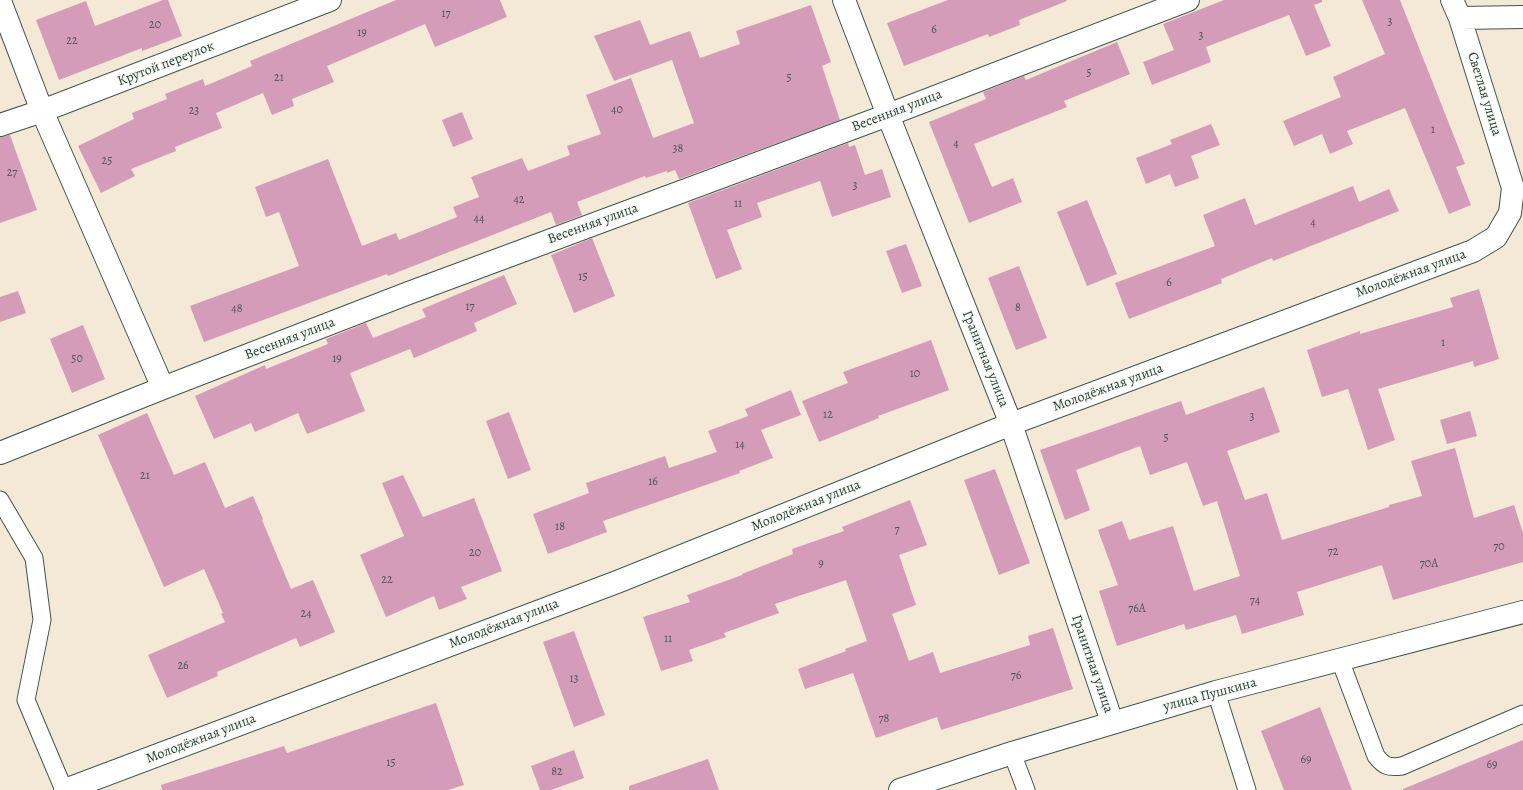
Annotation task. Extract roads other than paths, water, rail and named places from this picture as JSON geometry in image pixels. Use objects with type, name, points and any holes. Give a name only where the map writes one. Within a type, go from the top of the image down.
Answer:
[{"type":"street","name":"Крутой переулок","points":[[0,125],[42,111],[330,0]]},
{"type":"street","name":"Гранитная улица","points":[[844,0],[888,115],[1011,424],[1112,722]]},
{"type":"street","name":"Весенняя улица","points":[[0,453],[421,288],[888,115],[1188,0]]},
{"type":"street","points":[[0,1],[42,111],[163,388]]},
{"type":"street","points":[[1456,9],[1523,17]]},
{"type":"street","name":"Светлая улица","points":[[1456,9],[1513,188]]},
{"type":"street","name":"Молодёжная улица","points":[[64,790],[617,582],[1011,424],[1473,251],[1496,237],[1510,213],[1513,188]]},
{"type":"street","name":"улица Пушкина","points":[[910,788],[1012,753],[1216,692],[1523,612]]},
{"type":"lane","points":[[0,500],[34,558],[42,620],[26,700],[64,790]]},
{"type":"lane","points":[[1340,660],[1376,756],[1382,764],[1392,768],[1402,766],[1523,714]]},
{"type":"lane","points":[[1216,692],[1248,790]]},
{"type":"lane","points":[[1012,753],[1026,790]]}]
